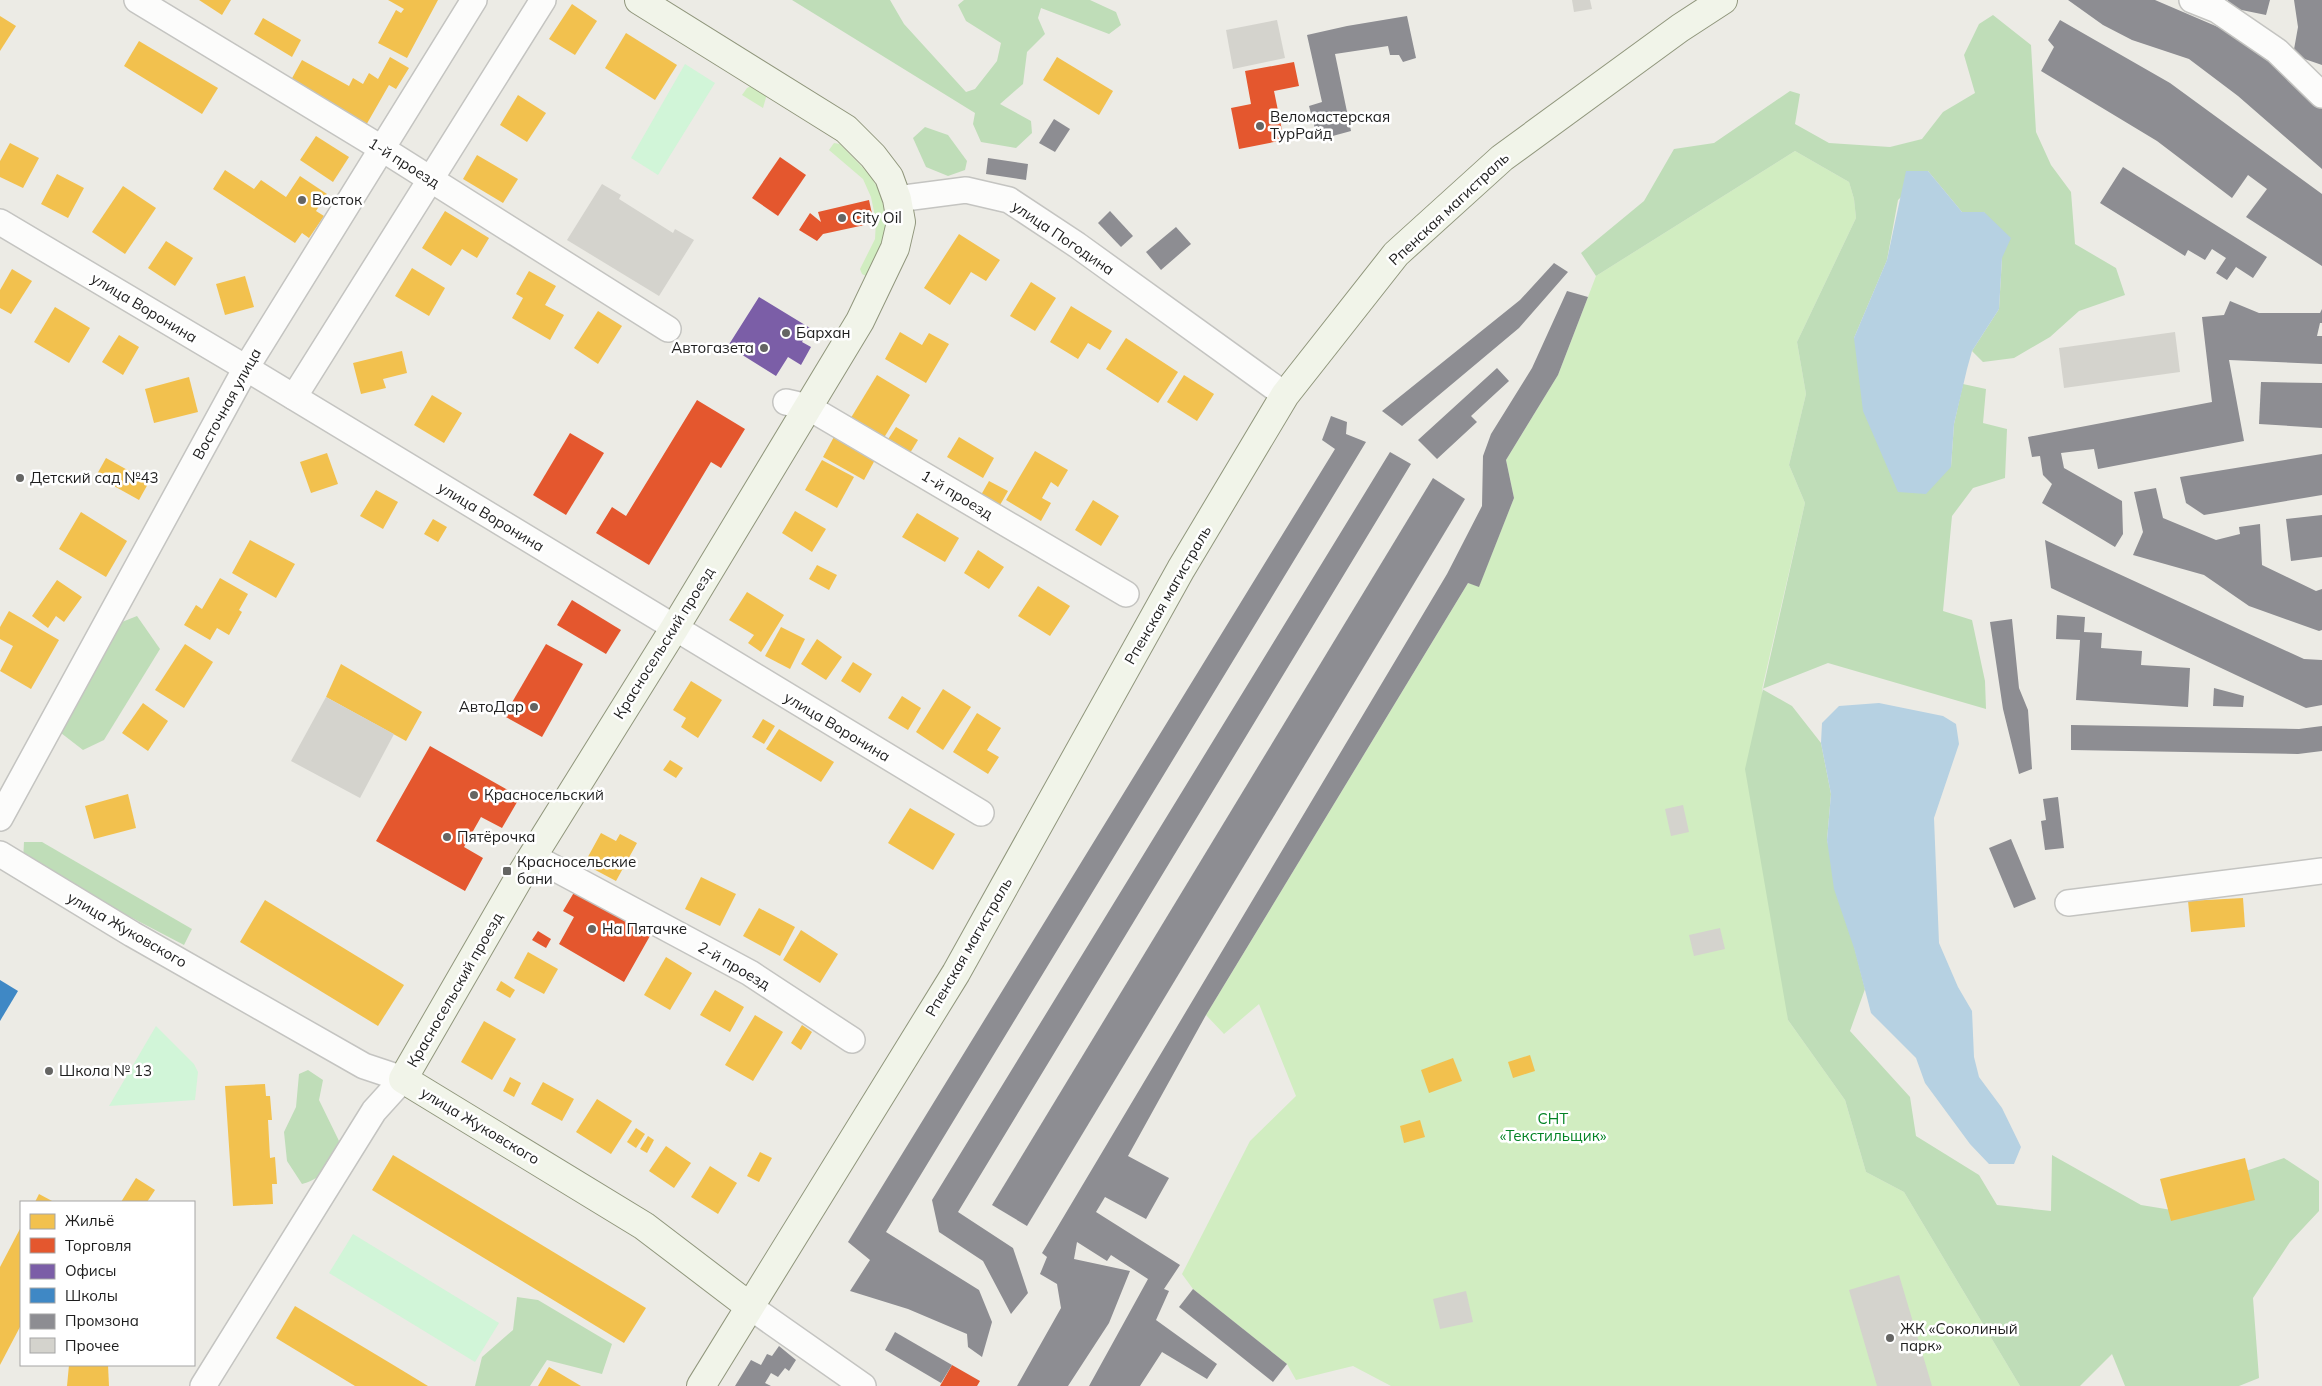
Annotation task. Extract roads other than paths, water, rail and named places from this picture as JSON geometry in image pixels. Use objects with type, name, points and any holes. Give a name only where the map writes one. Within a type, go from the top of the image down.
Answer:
[{"type":"street","name":"1-й проезд","points":[[137,0],[381,148],[668,329]]},
{"type":"street","name":"Восточная улица","points":[[0,818],[246,368],[474,0]]},
{"type":"street","points":[[294,397],[544,0]]},
{"type":"street","points":[[639,0],[846,130],[873,156],[889,177],[897,199]]},
{"type":"street","name":"Рпенская магистраль","points":[[701,1386],[956,973],[1181,569],[1285,395],[1396,254],[1502,158],[1680,28],[1723,0]]},
{"type":"street","points":[[2192,0],[2216,10],[2276,50],[2322,95]]},
{"type":"street","name":"улица Погодина","points":[[897,199],[966,190],[1009,200],[1077,245],[1285,395]]},
{"type":"street","name":"Красносельский проезд","points":[[403,1079],[532,856],[674,629],[797,405],[860,321],[895,248],[901,222],[897,199]]},
{"type":"street","name":"улица Воронина","points":[[0,222],[246,368],[674,629],[981,813]]},
{"type":"street","name":"1-й проезд","points":[[797,405],[1126,594]]},
{"type":"street","name":"улица Жуковского","points":[[0,854],[132,934],[364,1066],[403,1079],[644,1226],[749,1306],[863,1386]]},
{"type":"street","name":"2-й проезд","points":[[532,856],[750,973],[852,1040]]},
{"type":"street","points":[[2068,903],[2322,871]]},
{"type":"street","points":[[203,1386],[374,1110],[403,1079]]},
{"type":"water","points":[[1906,171],[1928,171],[1962,212],[1984,212],[2011,238],[2002,258],[1999,309],[1972,351],[1967,369],[1954,424],[1951,467],[1926,494],[1898,492],[1863,411],[1854,338],[1887,260]]},
{"type":"water","points":[[1879,703],[1943,716],[1956,724],[1959,744],[1934,818],[1939,943],[1958,987],[1972,1011],[1974,1057],[1979,1077],[2002,1108],[2021,1147],[2014,1164],[1989,1164],[1970,1144],[1925,1083],[1916,1058],[1871,1013],[1854,948],[1834,889],[1827,840],[1831,794],[1821,743],[1822,723],[1839,706]]},
{"type":"place","name":"Веломастерская ТурРайд","points":[[1260,126]]},
{"type":"place","name":"Восток","points":[[302,200]]},
{"type":"place","name":"City Oil","points":[[842,218]]},
{"type":"place","name":"Бархан","points":[[786,333]]},
{"type":"place","name":"Автогазета","points":[[764,348]]},
{"type":"place","name":"Детский сад №43","points":[[20,478]]},
{"type":"place","name":"АвтоДар","points":[[534,707]]},
{"type":"place","name":"Красносельский","points":[[474,795]]},
{"type":"place","name":"Пятёрочка","points":[[447,837]]},
{"type":"place","name":"Красносельские бани","points":[[507,871]]},
{"type":"place","name":"На Пятачке","points":[[592,929]]},
{"type":"place","name":"Школа № 13","points":[[49,1071]]},
{"type":"place","name":"ЖК «Соколиный парк»","points":[[1890,1338]]},
{"type":"park label","name":"СНТ «Текстильщик»","points":[[1553,1128]]}]
